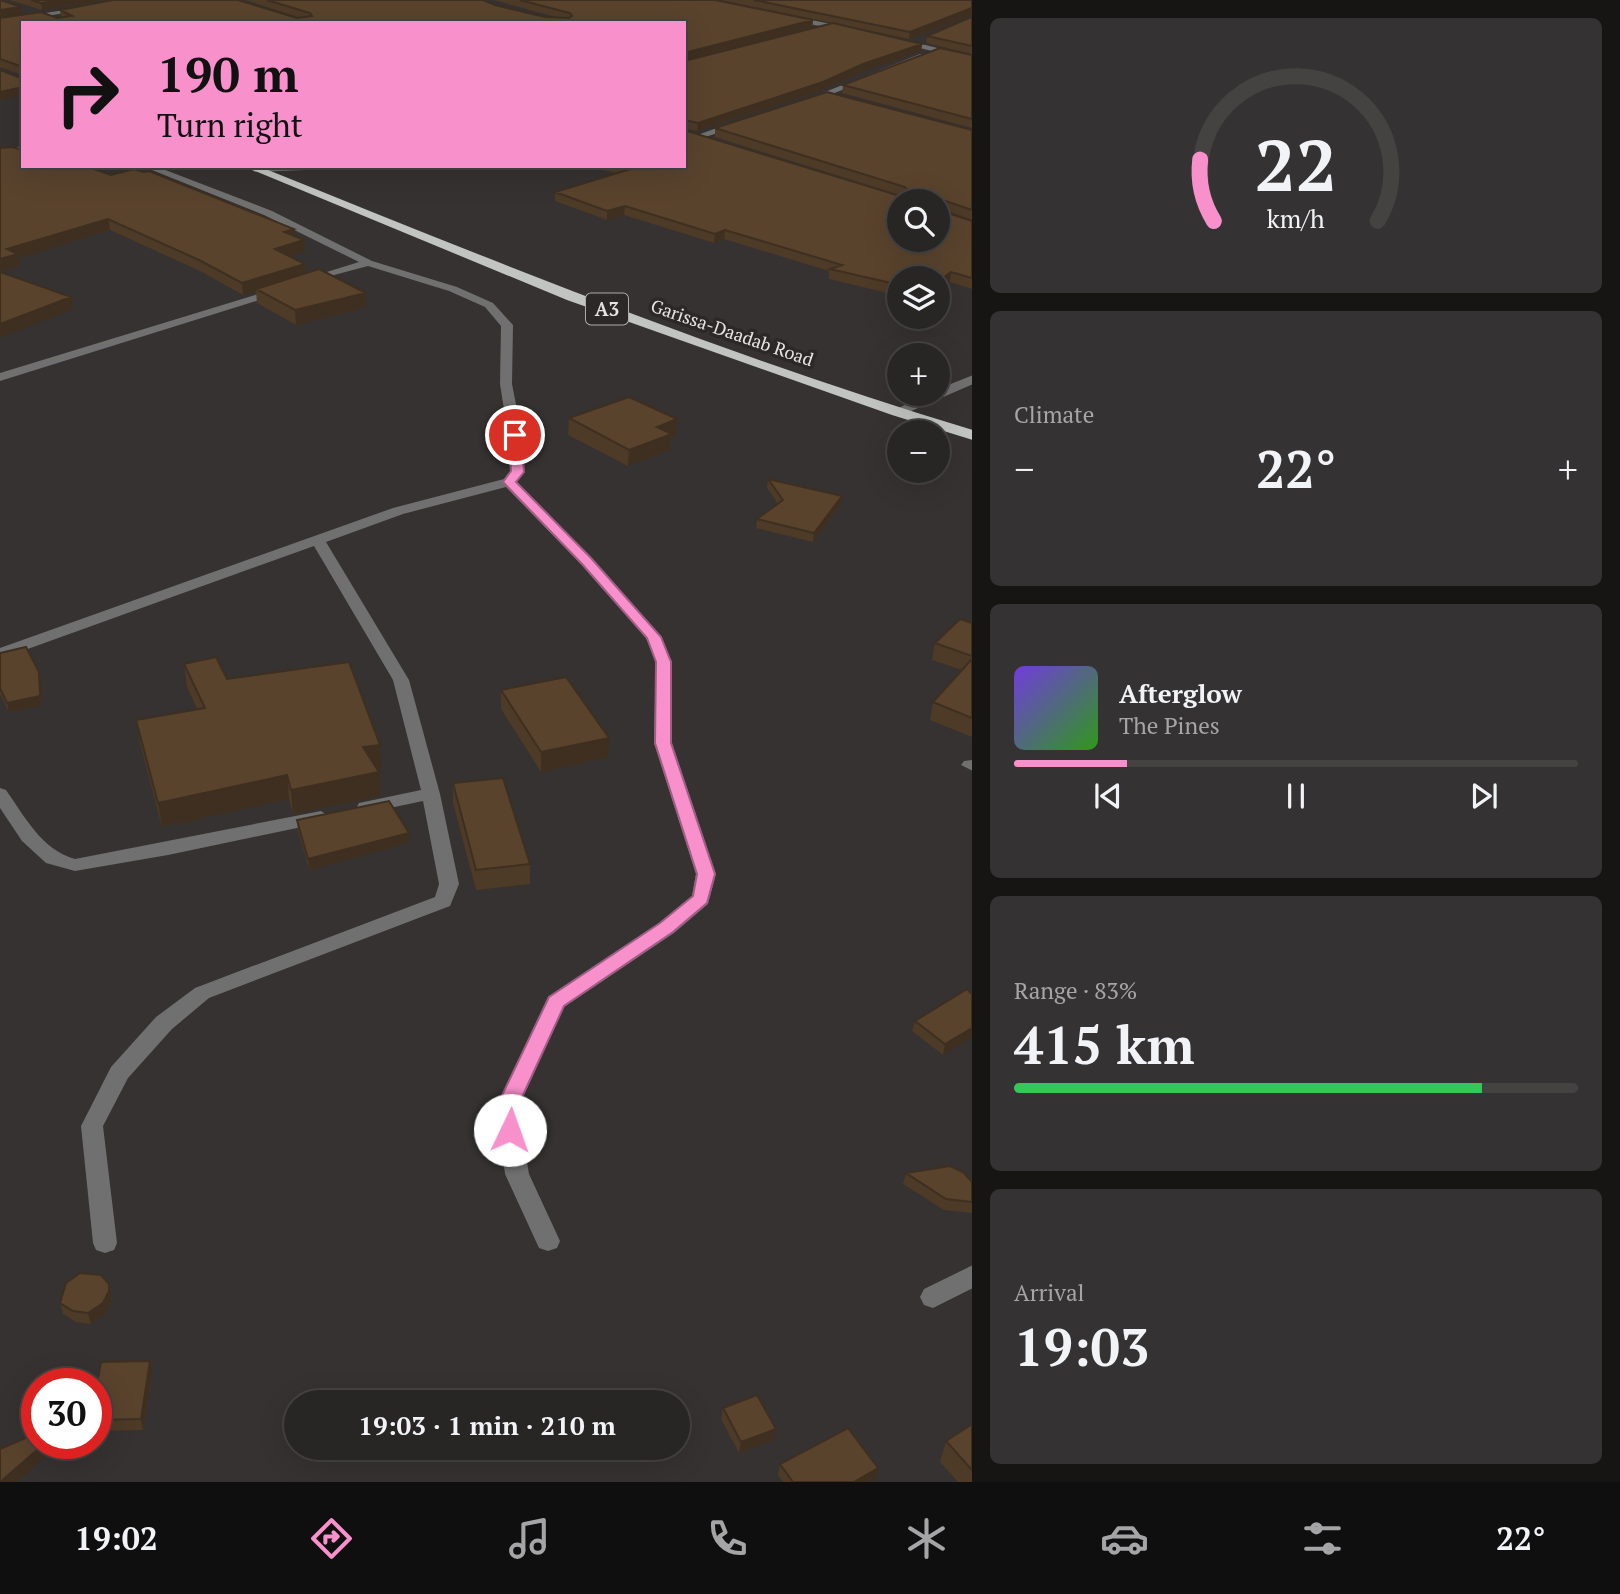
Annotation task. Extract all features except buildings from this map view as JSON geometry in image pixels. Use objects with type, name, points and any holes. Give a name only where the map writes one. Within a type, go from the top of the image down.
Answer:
[{"type":"highway","name":"Garissa-Daadab Road","points":[[252,168],[572,297],[897,412],[972,435]]},
{"type":"street","points":[[0,22],[94,6]]},
{"type":"street","points":[[18,7],[61,21]]},
{"type":"street","points":[[785,17],[861,32]]},
{"type":"street","points":[[811,33],[836,27]]},
{"type":"street","points":[[912,43],[932,36]]},
{"type":"street","points":[[887,38],[972,59]]},
{"type":"street","points":[[800,102],[938,51]]},
{"type":"street","points":[[826,94],[840,98]]},
{"type":"street","points":[[696,137],[748,120]]},
{"type":"street","points":[[686,134],[720,144]]},
{"type":"street","points":[[0,154],[21,149]]},
{"type":"street","points":[[0,654],[398,511],[509,482],[517,472],[515,435],[506,384],[507,325],[489,305],[453,289],[368,262],[268,213],[151,168]]},
{"type":"street","points":[[302,283],[368,262]]},
{"type":"street","points":[[0,377],[289,287]]},
{"type":"street","points":[[950,388],[972,379]]},
{"type":"street","points":[[897,412],[910,406]]},
{"type":"street","points":[[509,482],[586,561],[653,637],[664,662],[663,743],[706,874],[701,899],[667,928],[556,1002],[507,1108],[517,1174],[548,1241]]},
{"type":"street","points":[[105,1243],[92,1126],[119,1073],[164,1023],[202,993],[443,901],[449,884],[431,794],[401,680],[318,540]]},
{"type":"street","points":[[0,794],[29,836],[53,859],[75,865],[168,849],[431,794]]},
{"type":"street","points":[[933,1297],[972,1275]]},
{"type":"route","points":[[510,1130],[507,1108],[556,1002],[667,928],[701,899],[706,874],[663,743],[664,662],[653,637],[586,561],[509,482],[517,472],[515,435]]}]
